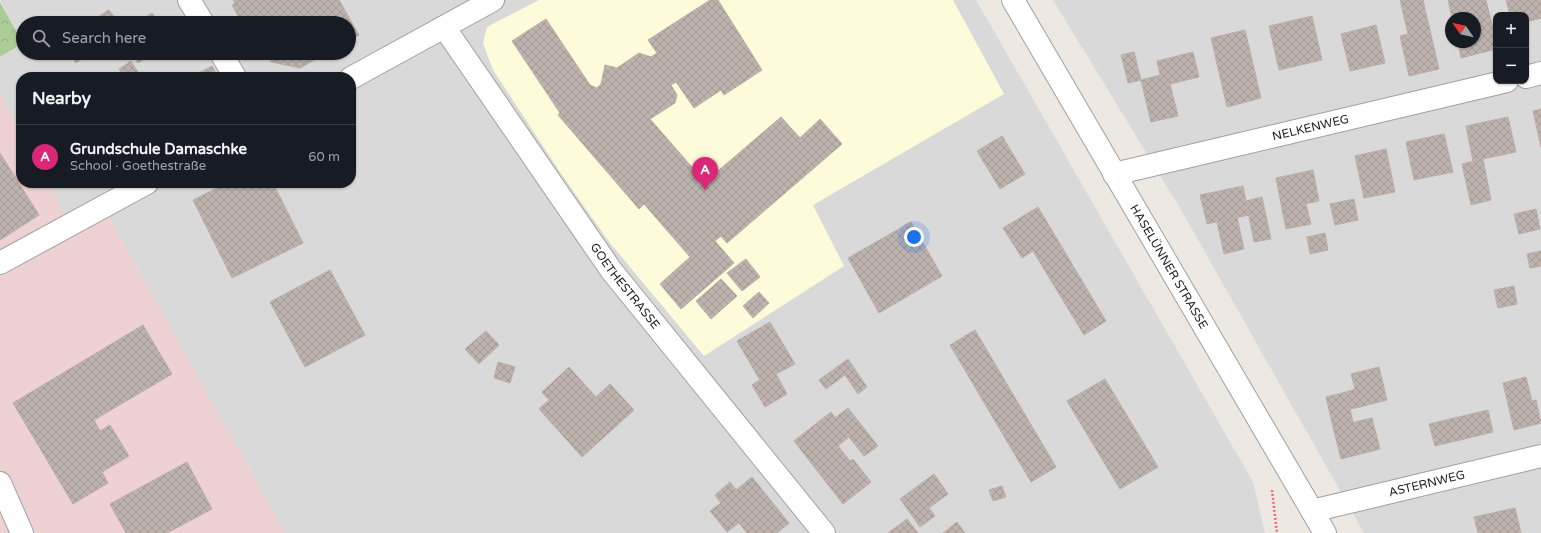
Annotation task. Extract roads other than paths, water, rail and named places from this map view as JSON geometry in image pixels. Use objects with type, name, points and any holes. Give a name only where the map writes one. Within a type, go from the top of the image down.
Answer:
[{"type":"street","points":[[189,0],[199,16]]},
{"type":"street","points":[[356,75],[493,0]]},
{"type":"street","name":"HASELÜNNER STRASSE","points":[[1013,0],[1325,533]]},
{"type":"street","name":"GOETHESTRASSE","points":[[444,27],[611,270],[824,533]]},
{"type":"street","points":[[225,60],[232,72]]},
{"type":"street","points":[[1529,75],[1541,73]]},
{"type":"street","name":"NELKENWEG","points":[[1114,174],[1494,84]]},
{"type":"street","points":[[0,263],[138,188]]},
{"type":"street","name":"ASTERNWEG","points":[[1312,511],[1541,456]]},
{"type":"street","points":[[0,483],[22,533]]},
{"type":"place","name":"Grundschule Damaschke","points":[[705,190]]}]
